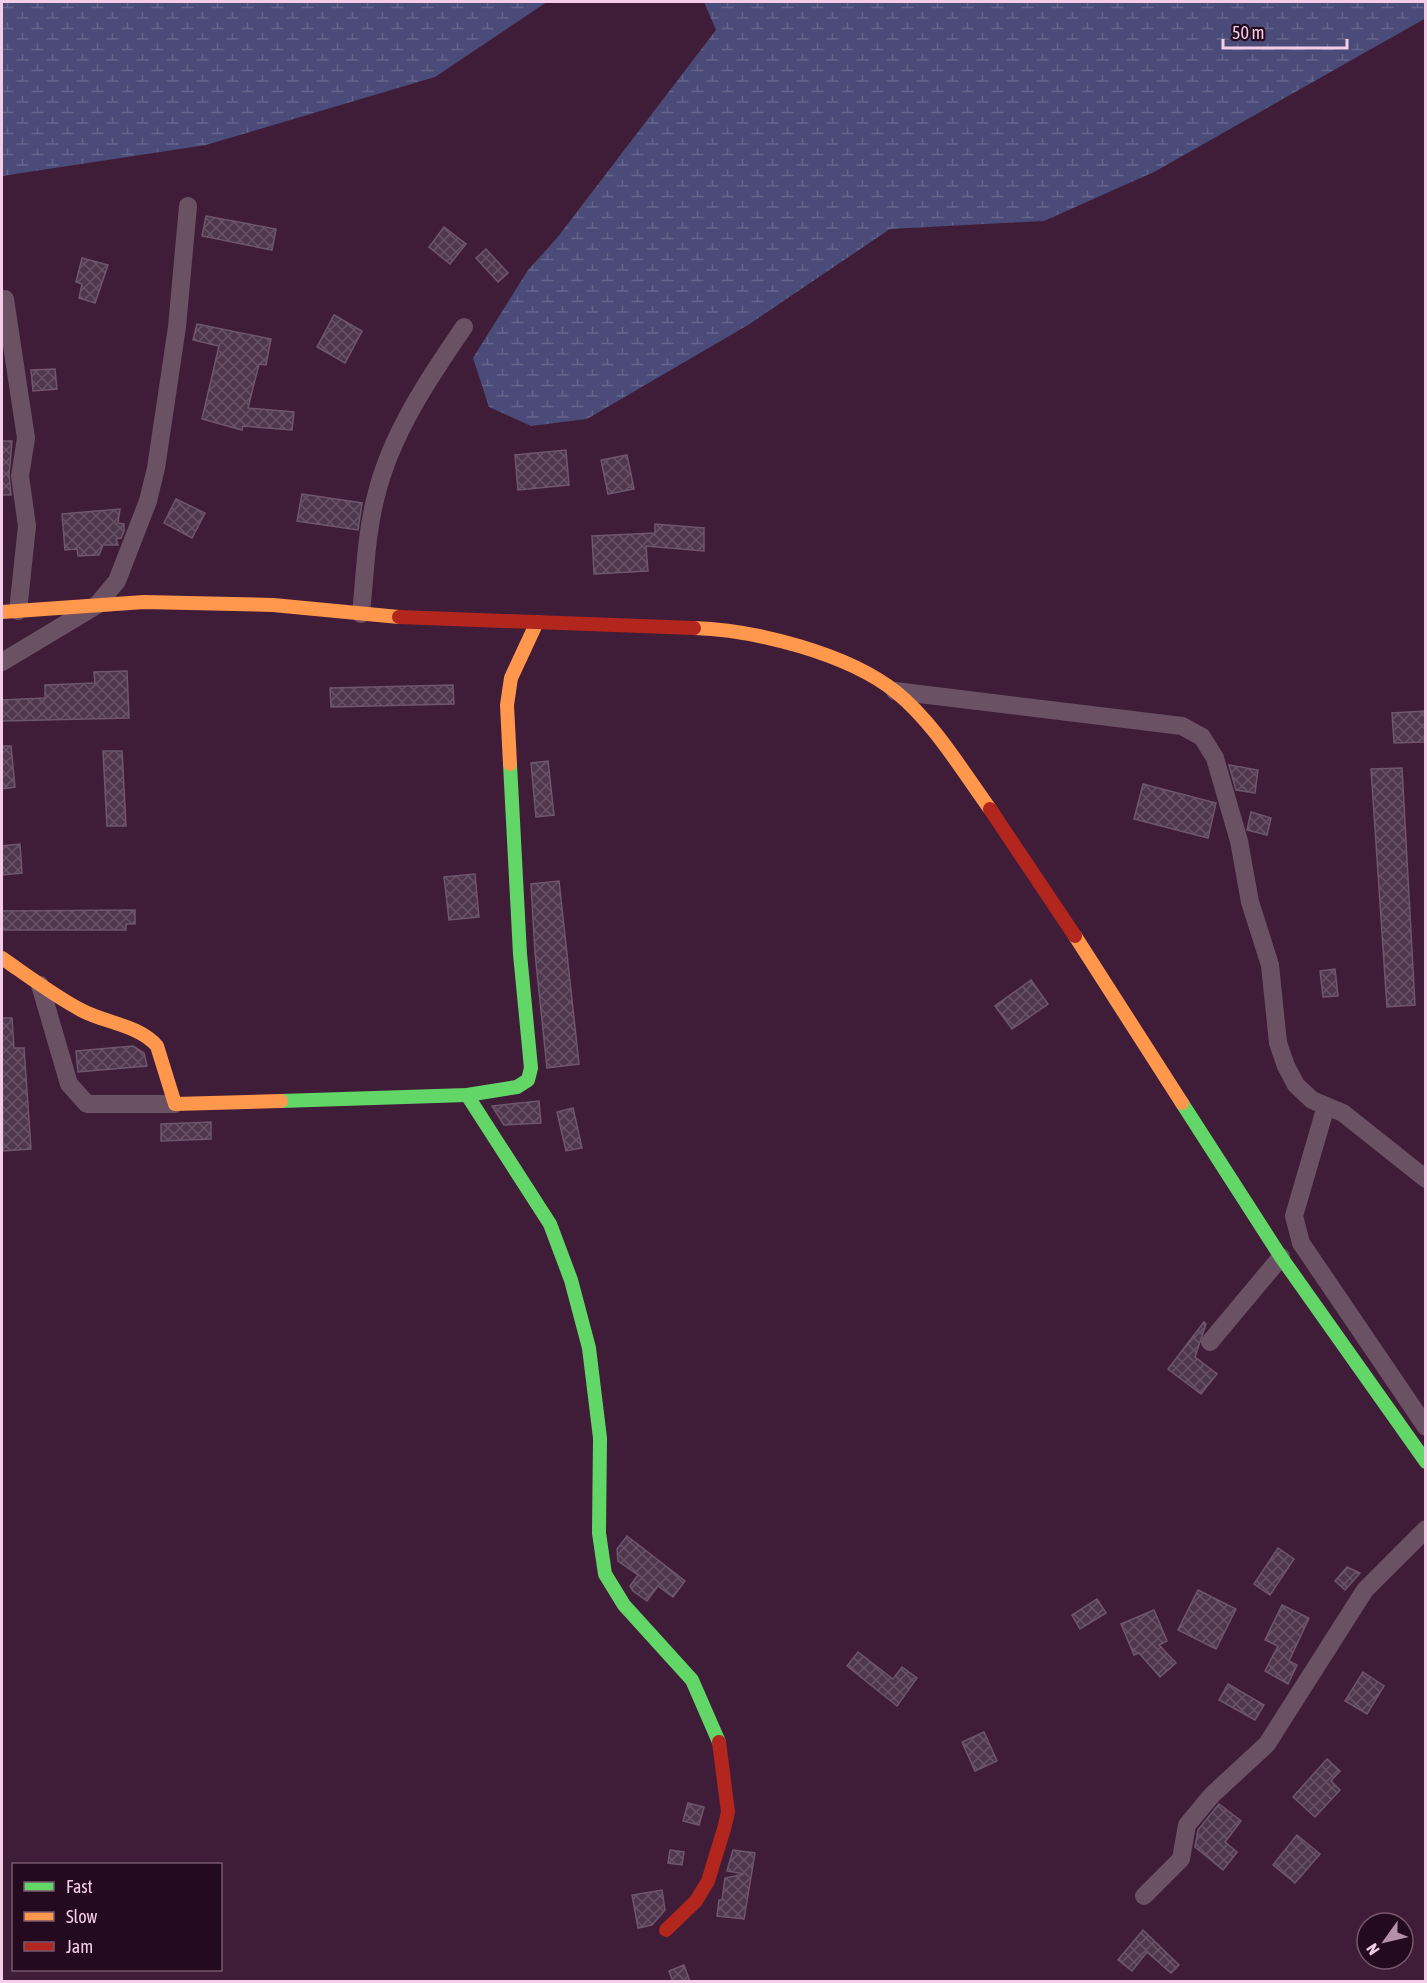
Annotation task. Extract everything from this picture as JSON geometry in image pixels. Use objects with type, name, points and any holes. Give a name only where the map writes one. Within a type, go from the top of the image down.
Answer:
[{"type":"street","points":[[2,662],[96,605],[117,581],[148,501],[153,479],[177,327],[188,207]]},
{"type":"street","points":[[5,299],[26,438],[20,476],[27,526],[10,612],[144,602],[273,604],[361,614],[700,628],[760,637],[832,655],[894,692],[932,728],[1023,855],[1281,1257],[1425,1462]]},
{"type":"street","points":[[361,614],[376,496],[387,462],[405,422],[464,327]]},
{"type":"street","points":[[40,985],[69,1084],[87,1104],[176,1104],[468,1095],[517,1087],[528,1080],[531,1068],[520,943],[507,705],[511,678],[537,622]]},
{"type":"street","points":[[894,692],[1182,726],[1202,737],[1215,758],[1239,841],[1250,902],[1274,982],[1278,1043],[1286,1066],[1296,1084],[1312,1100],[1342,1113],[1425,1179]]},
{"type":"street","points":[[2,958],[69,1004],[151,1037],[157,1046],[176,1104]]},
{"type":"street","points":[[468,1095],[550,1224],[571,1280],[589,1348],[600,1438],[599,1533],[604,1574],[624,1605],[692,1680],[720,1744],[728,1812],[724,1829],[708,1881],[696,1901],[666,1930]]},
{"type":"street","points":[[1326,1106],[1294,1216],[1301,1243],[1425,1427]]},
{"type":"street","points":[[1210,1342],[1281,1257]]},
{"type":"street","points":[[1144,1896],[1181,1859],[1187,1825],[1212,1795],[1267,1744],[1365,1590],[1425,1528]]},
{"type":"green space","points":[[2,2],[547,2],[435,77],[206,145],[2,176]]},
{"type":"green space","points":[[704,2],[1425,2],[1426,18],[1154,172],[1044,221],[890,229],[748,325],[587,419],[531,426],[489,407],[473,358],[528,270],[557,238],[716,30]]},
{"type":"building","points":[[206,216],[276,229],[272,250],[202,236]]},
{"type":"building","points":[[444,227],[466,244],[450,264],[429,247]]},
{"type":"building","points":[[486,249],[508,273],[498,282],[476,258]]},
{"type":"building","points":[[82,258],[108,265],[95,303],[79,298],[82,284],[76,282]]},
{"type":"building","points":[[334,315],[362,331],[345,363],[317,347]]},
{"type":"building","points":[[197,324],[271,339],[266,365],[259,364],[248,408],[294,412],[292,430],[243,426],[242,430],[202,419],[219,346],[193,340]]},
{"type":"building","points":[[55,369],[57,389],[33,391],[31,370]]},
{"type":"building","points":[[2,441],[12,441],[9,475],[11,495],[2,495]]},
{"type":"building","points":[[566,450],[569,485],[518,490],[515,455]]},
{"type":"building","points":[[627,455],[634,489],[608,494],[601,460]]},
{"type":"building","points":[[302,494],[362,503],[358,530],[297,521]]},
{"type":"building","points":[[176,499],[205,513],[192,538],[164,523]]},
{"type":"building","points":[[120,509],[118,523],[124,524],[124,531],[121,538],[116,539],[118,545],[103,545],[99,555],[78,556],[77,549],[65,550],[62,514]]},
{"type":"building","points":[[655,524],[704,528],[704,551],[646,546],[648,571],[594,574],[592,536],[655,533]]},
{"type":"building","points":[[127,671],[129,718],[2,721],[2,700],[45,698],[45,685],[95,683],[94,672]]},
{"type":"building","points":[[453,685],[454,704],[331,707],[330,688]]},
{"type":"building","points":[[1425,711],[1425,742],[1394,743],[1392,713]]},
{"type":"building","points":[[2,746],[11,746],[15,787],[2,789]]},
{"type":"building","points":[[103,751],[122,751],[126,826],[107,826]]},
{"type":"building","points":[[548,761],[554,815],[536,817],[531,763]]},
{"type":"building","points":[[1229,765],[1258,770],[1255,793],[1236,790]]},
{"type":"building","points":[[1402,768],[1415,1005],[1387,1007],[1371,769]]},
{"type":"building","points":[[1143,784],[1216,803],[1208,838],[1134,819]]},
{"type":"building","points":[[1251,812],[1271,818],[1267,835],[1247,830]]},
{"type":"building","points":[[20,844],[22,873],[2,875],[2,846]]},
{"type":"building","points":[[475,874],[479,917],[449,920],[444,877]]},
{"type":"building","points":[[559,881],[579,1064],[547,1068],[535,953],[531,884]]},
{"type":"building","points":[[135,910],[135,924],[126,924],[126,930],[2,930],[2,911]]},
{"type":"building","points":[[1335,969],[1338,996],[1323,997],[1320,971]]},
{"type":"building","points":[[1031,980],[1048,1004],[1012,1029],[995,1006]]},
{"type":"building","points":[[2,1018],[12,1018],[14,1048],[24,1048],[31,1149],[3,1151]]},
{"type":"building","points":[[133,1046],[144,1053],[147,1066],[78,1072],[76,1051]]},
{"type":"building","points":[[539,1101],[541,1123],[504,1125],[492,1106]]},
{"type":"building","points":[[573,1108],[582,1148],[566,1151],[557,1112]]},
{"type":"building","points":[[211,1122],[211,1139],[161,1141],[161,1124]]},
{"type":"building","points":[[1204,1322],[1206,1324],[1195,1357],[1217,1374],[1201,1394],[1168,1369]]},
{"type":"building","points":[[627,1536],[685,1581],[673,1597],[658,1586],[647,1601],[633,1591],[630,1586],[638,1575],[618,1561],[617,1549]]},
{"type":"building","points":[[1278,1548],[1294,1559],[1270,1595],[1254,1584]]},
{"type":"building","points":[[1347,1567],[1360,1573],[1345,1590],[1335,1581]]},
{"type":"building","points":[[1198,1590],[1236,1609],[1216,1649],[1178,1630]]},
{"type":"building","points":[[1097,1599],[1106,1613],[1080,1629],[1072,1615]]},
{"type":"building","points":[[1282,1605],[1309,1618],[1289,1661],[1297,1665],[1288,1684],[1265,1671],[1278,1646],[1265,1640]]},
{"type":"building","points":[[1154,1610],[1167,1641],[1159,1645],[1176,1663],[1160,1677],[1139,1653],[1134,1655],[1121,1624]]},
{"type":"building","points":[[858,1652],[893,1679],[902,1667],[917,1678],[897,1706],[847,1666]]},
{"type":"building","points":[[1363,1672],[1384,1686],[1367,1714],[1345,1701]]},
{"type":"building","points":[[1228,1684],[1264,1705],[1255,1720],[1219,1700]]},
{"type":"building","points":[[984,1732],[997,1761],[975,1771],[962,1742]]},
{"type":"building","points":[[1327,1759],[1340,1771],[1331,1781],[1340,1790],[1315,1817],[1293,1797]]},
{"type":"building","points":[[688,1803],[704,1807],[699,1825],[683,1821]]},
{"type":"building","points":[[1219,1804],[1241,1821],[1225,1842],[1237,1852],[1223,1870],[1195,1847],[1198,1830]]},
{"type":"building","points":[[1297,1835],[1320,1854],[1295,1883],[1273,1865]]},
{"type":"building","points":[[670,1850],[684,1852],[682,1865],[668,1863]]},
{"type":"building","points":[[733,1850],[755,1853],[744,1919],[717,1916],[725,1878],[744,1874],[727,1871]]},
{"type":"building","points":[[662,1890],[665,1910],[652,1925],[638,1928],[632,1895]]},
{"type":"building","points":[[1143,1930],[1179,1965],[1171,1973],[1147,1952],[1132,1971],[1118,1960]]},
{"type":"building","points":[[684,1965],[690,1982],[673,1982],[669,1971]]},
{"type":"traffic: fast","points":[[281,1101],[467,1095],[517,1087],[528,1080],[531,1068],[520,954],[510,764]]},
{"type":"traffic: fast","points":[[467,1095],[550,1224],[571,1280],[589,1348],[600,1438],[599,1533],[605,1574],[624,1605],[692,1680],[719,1742]]},
{"type":"traffic: fast","points":[[1182,1103],[1281,1257],[1426,1462]]},
{"type":"traffic: slow","points":[[2,612],[144,602],[273,605],[399,617]]},
{"type":"traffic: slow","points":[[510,764],[507,705],[511,678],[537,622]]},
{"type":"traffic: slow","points":[[694,628],[744,633],[800,646],[827,655],[876,678],[896,692],[923,718],[990,809]]},
{"type":"traffic: slow","points":[[1075,936],[1182,1103]]},
{"type":"traffic: slow","points":[[2,958],[81,1010],[141,1033],[150,1039],[157,1046],[175,1104],[281,1101]]},
{"type":"traffic: jam","points":[[399,617],[694,628]]},
{"type":"traffic: jam","points":[[990,809],[1075,936]]},
{"type":"traffic: jam","points":[[666,1930],[696,1901],[708,1881],[724,1829],[728,1812],[719,1742]]}]
